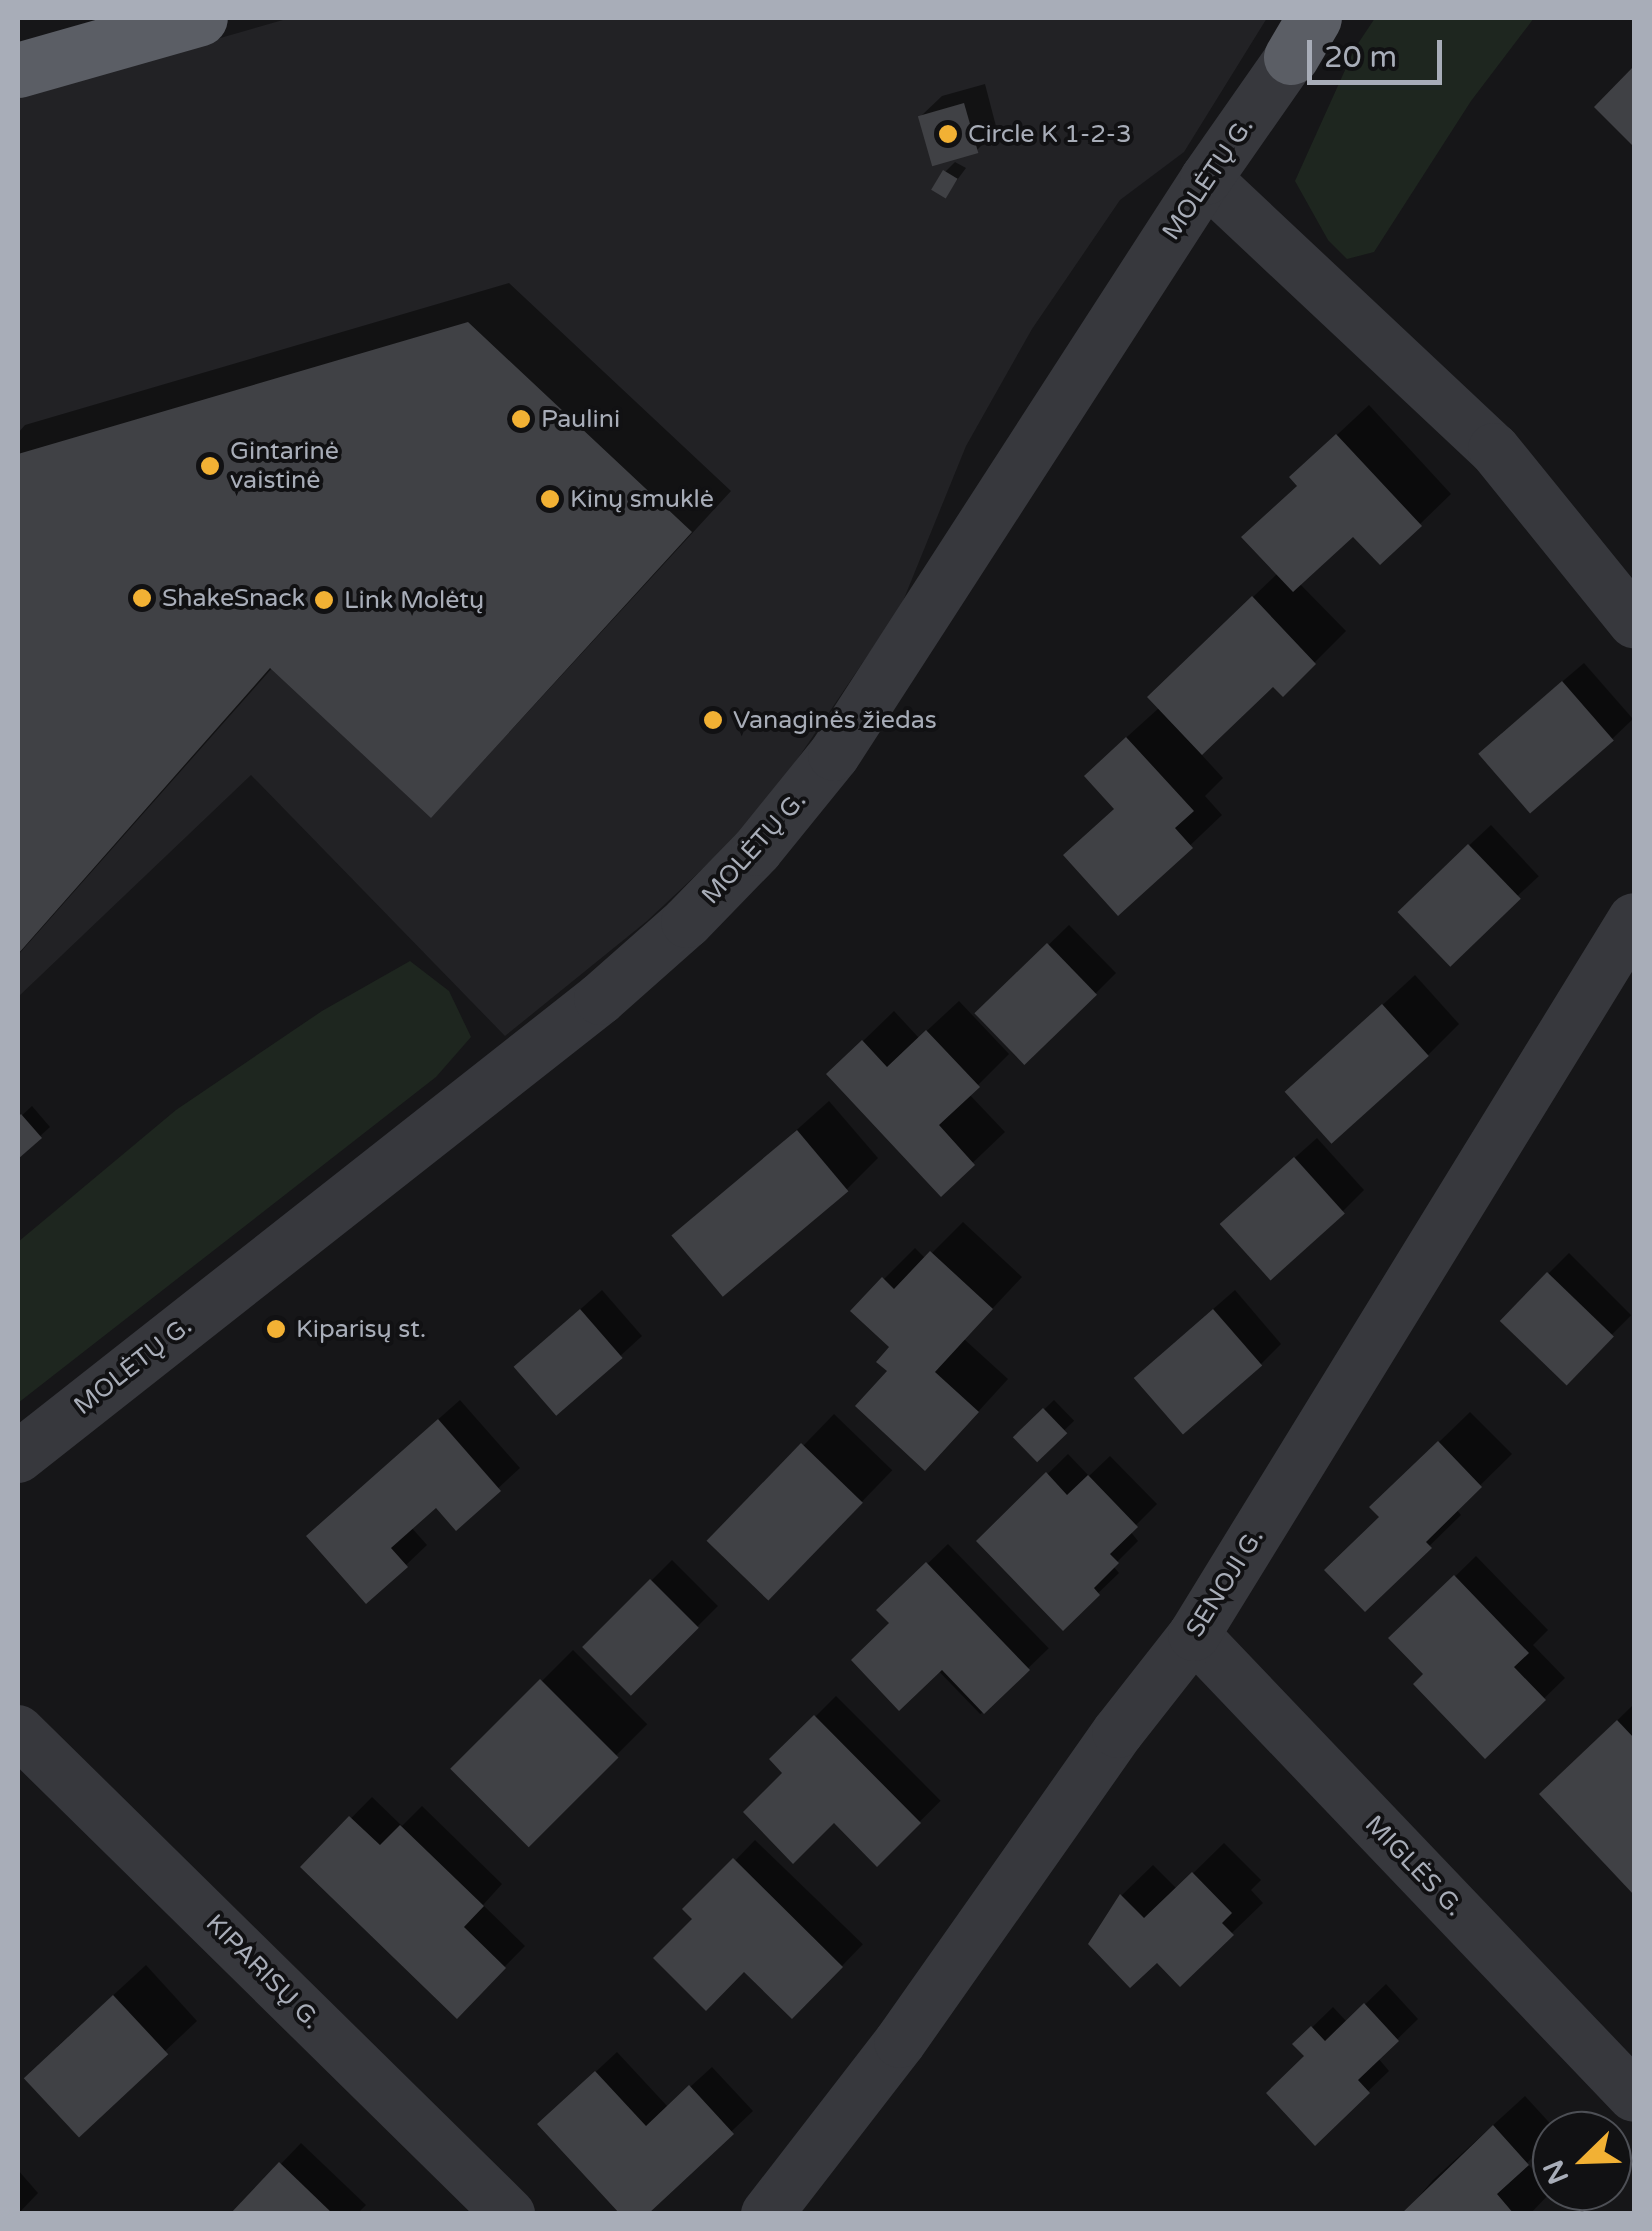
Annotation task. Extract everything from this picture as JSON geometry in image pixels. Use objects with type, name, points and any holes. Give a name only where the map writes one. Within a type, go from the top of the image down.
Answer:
[{"type":"highway","points":[[18,70],[200,18]]},
{"type":"street","name":"MOLĖTŲ G.","points":[[18,1457],[600,1000],[687,922],[757,850],[834,755],[913,638],[1301,31]]},
{"type":"street","points":[[1206,179],[1494,448],[1634,622]]},
{"type":"street","name":"SENOJI G.","points":[[767,2214],[900,2042],[1118,1732],[1194,1636],[1634,919]]},
{"type":"street","name":"MIGLĖS G.","points":[[1194,1636],[1634,2096]]},
{"type":"street","name":"KIPARISŲ G.","points":[[18,1730],[509,2214]]},
{"type":"shaded area","points":[[290,18],[1267,18],[1184,152],[1120,200],[1032,329],[966,446],[901,606],[759,816],[647,921],[505,1036],[251,775],[18,997],[18,96]]},
{"type":"shaded area","points":[[1375,18],[1534,18],[1471,101],[1374,252],[1347,259],[1328,240],[1295,181],[1355,48]]},
{"type":"shaded area","points":[[410,961],[449,991],[471,1037],[436,1077],[18,1403],[18,1242],[176,1110],[322,1011]]},
{"type":"building","points":[[1634,66],[1634,147],[1594,107]]},
{"type":"building","name":"Circle K 1-2-3","points":[[964,103],[978,153],[932,166],[918,116]]},
{"type":"building","points":[[943,170],[958,179],[946,198],[931,190]]},
{"type":"building","name":"Link Molėtų","points":[[468,322],[692,532],[431,818],[270,668],[18,954],[18,454]]},
{"type":"building","points":[[1336,434],[1422,526],[1380,565],[1353,537],[1293,592],[1241,537],[1297,486],[1289,477]]},
{"type":"building","points":[[1252,596],[1316,664],[1283,697],[1273,687],[1202,755],[1147,697]]},
{"type":"building","points":[[1562,681],[1614,741],[1530,813],[1478,754]]},
{"type":"building","points":[[1126,737],[1194,811],[1175,828],[1193,848],[1118,916],[1063,855],[1114,809],[1084,776]]},
{"type":"building","points":[[1468,844],[1521,899],[1450,967],[1398,912]]},
{"type":"building","points":[[1047,943],[1097,995],[1024,1065],[974,1013]]},
{"type":"building","points":[[1382,1004],[1429,1056],[1331,1144],[1285,1092]]},
{"type":"building","points":[[926,1030],[980,1087],[939,1125],[975,1165],[941,1197],[826,1074],[862,1040],[887,1067]]},
{"type":"building","points":[[21,1114],[42,1138],[18,1159],[18,1117]]},
{"type":"building","points":[[797,1130],[848,1191],[723,1297],[671,1235]]},
{"type":"building","points":[[1294,1157],[1345,1213],[1271,1280],[1220,1224]]},
{"type":"building","points":[[930,1251],[993,1309],[935,1372],[979,1412],[925,1471],[855,1406],[887,1371],[876,1362],[889,1347],[850,1311],[882,1277],[894,1289]]},
{"type":"building","points":[[1547,1272],[1614,1337],[1567,1386],[1500,1321]]},
{"type":"building","points":[[580,1309],[623,1358],[556,1416],[514,1367]]},
{"type":"building","points":[[1213,1309],[1262,1366],[1183,1434],[1134,1378]]},
{"type":"building","points":[[1043,1408],[1067,1433],[1037,1462],[1013,1437]]},
{"type":"building","points":[[438,1419],[501,1491],[456,1531],[436,1508],[391,1548],[408,1567],[366,1604],[306,1536]]},
{"type":"building","points":[[1438,1441],[1482,1487],[1426,1542],[1432,1548],[1365,1612],[1324,1570],[1379,1517],[1369,1507]]},
{"type":"building","points":[[801,1443],[863,1503],[768,1601],[707,1541]]},
{"type":"building","points":[[1046,1472],[1067,1495],[1088,1475],[1138,1527],[1110,1554],[1119,1563],[1094,1588],[1100,1595],[1063,1631],[976,1541]]},
{"type":"building","points":[[926,1562],[1030,1670],[984,1714],[942,1670],[899,1711],[851,1660],[889,1623],[876,1610]]},
{"type":"building","points":[[1454,1575],[1529,1653],[1514,1667],[1546,1700],[1485,1759],[1413,1684],[1423,1674],[1388,1638]]},
{"type":"building","points":[[650,1579],[699,1628],[631,1696],[582,1647]]},
{"type":"building","points":[[540,1679],[618,1757],[529,1847],[450,1769]]},
{"type":"building","points":[[814,1715],[921,1823],[877,1867],[834,1823],[793,1864],[743,1812],[782,1773],[769,1759]]},
{"type":"building","points":[[1617,1720],[1634,1738],[1634,1895],[1539,1794]]},
{"type":"building","points":[[349,1816],[380,1845],[400,1825],[484,1906],[464,1927],[506,1968],[457,2019],[300,1867]]},
{"type":"building","points":[[733,1858],[843,1967],[792,2019],[744,1972],[706,2011],[653,1958],[692,1919],[682,1909]]},
{"type":"building","points":[[1192,1872],[1232,1913],[1222,1923],[1234,1935],[1180,1987],[1157,1963],[1130,1988],[1088,1944],[1120,1894],[1144,1918]]},
{"type":"building","points":[[113,1995],[168,2054],[79,2137],[24,2078]]},
{"type":"building","points":[[1364,2003],[1399,2041],[1358,2080],[1370,2093],[1315,2146],[1266,2093],[1304,2056],[1292,2044],[1311,2026],[1325,2041]]},
{"type":"building","points":[[595,2071],[646,2126],[689,2085],[734,2134],[648,2214],[620,2214],[537,2124]]},
{"type":"building","points":[[1493,2125],[1529,2165],[1497,2194],[1514,2214],[1401,2214]]},
{"type":"building","points":[[279,2162],[333,2214],[230,2214]]},
{"type":"place","name":"Circle K 1-2-3","points":[[948,134]]},
{"type":"place","name":"Paulini","points":[[521,419]]},
{"type":"place","name":"Gintarinė vaistinė","points":[[210,466]]},
{"type":"place","name":"Kinų smuklė","points":[[550,499]]},
{"type":"place","name":"ShakeSnack","points":[[142,598]]},
{"type":"place","name":"Link Molėtų","points":[[324,600]]},
{"type":"place","name":"Vanaginės žiedas","points":[[713,720]]},
{"type":"place","name":"Kiparisų st.","points":[[276,1329]]}]
